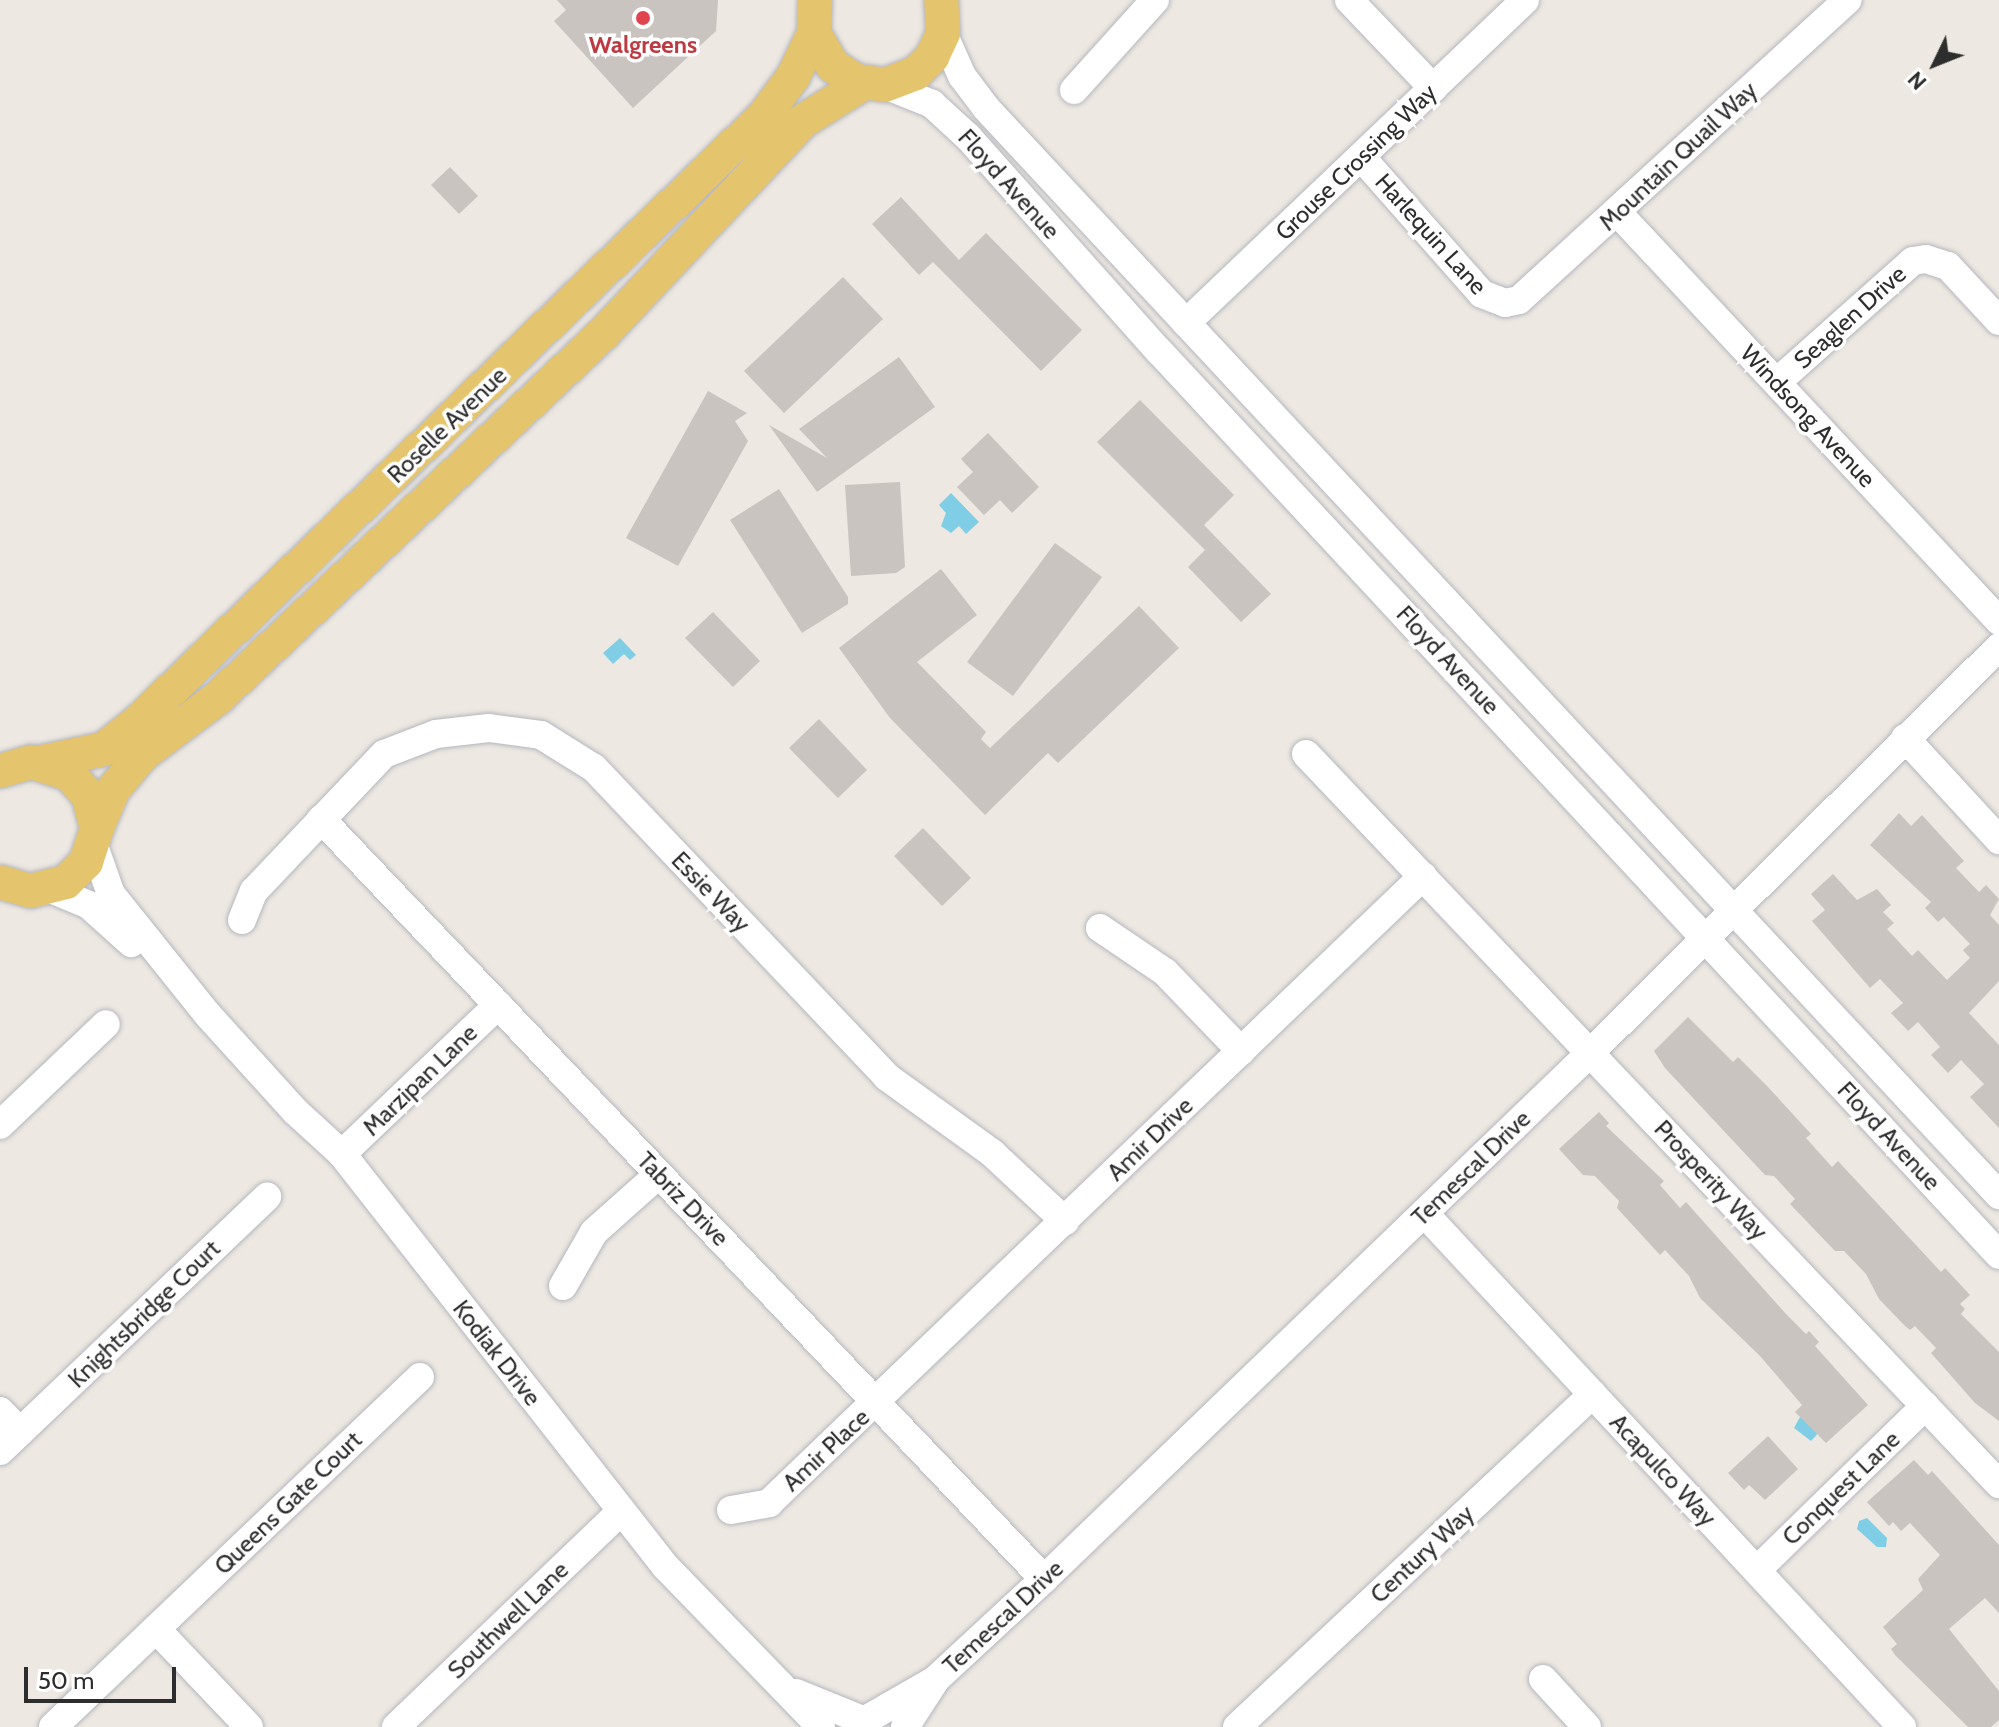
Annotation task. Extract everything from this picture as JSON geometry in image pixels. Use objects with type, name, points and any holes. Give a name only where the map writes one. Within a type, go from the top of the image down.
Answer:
[{"type":"main road","points":[[813,11],[833,66],[874,84]]},
{"type":"main road","name":"Roselle Avenue","points":[[12,766],[104,749],[150,710],[764,116],[793,77],[813,11]]},
{"type":"main road","name":"Roselle Avenue","points":[[21,890],[75,875],[95,837],[113,790],[142,755],[218,698],[572,365],[803,121],[874,84],[925,66],[945,12]]},
{"type":"main road","points":[[12,766],[64,771],[80,784],[93,805],[95,837]]},
{"type":"street","points":[[1074,90],[1155,0]]},
{"type":"street","points":[[1349,0],[1433,88]]},
{"type":"street","name":"Grouse Crossing Way","points":[[1186,323],[1525,0]]},
{"type":"street","name":"Mountain Quail Way","points":[[1505,303],[1528,296],[1847,0]]},
{"type":"street","name":"Floyd Avenue","points":[[945,12],[962,76],[986,108],[1999,1195]]},
{"type":"street","name":"Floyd Avenue","points":[[874,84],[932,104],[968,137],[1159,351],[1999,1255]]},
{"type":"street","name":"Harlequin Lane","points":[[1362,158],[1482,294],[1505,303]]},
{"type":"street","name":"Windsong Avenue","points":[[1617,212],[1999,621]]},
{"type":"street","name":"Seaglen Drive","points":[[1777,382],[1904,265],[1926,259],[1948,266],[1999,321]]},
{"type":"street","name":"Temescal Drive","points":[[866,1723],[935,1680],[1044,1579],[1707,939],[1999,647]]},
{"type":"street","name":"Essie Way","points":[[242,920],[254,891],[384,754],[436,734],[489,728],[541,735],[594,768],[887,1077],[992,1153],[1065,1221]]},
{"type":"street","points":[[1905,738],[1999,840]]},
{"type":"street","name":"Prosperity Way","points":[[1306,754],[1999,1484]]},
{"type":"street","name":"Tabriz Drive","points":[[321,819],[1044,1579]]},
{"type":"street","name":"Kodiak Drive","points":[[95,837],[111,894],[208,1015],[295,1111],[342,1154],[665,1566],[821,1727]]},
{"type":"street","name":"Amir Drive","points":[[876,1403],[1423,876]]},
{"type":"street","name":"Kodiak Drive","points":[[21,890],[89,905],[208,1015]]},
{"type":"street","points":[[1100,928],[1165,972],[1241,1051]]},
{"type":"street","name":"Marzipan Lane","points":[[342,1154],[498,1005]]},
{"type":"street","points":[[0,1125],[106,1024]]},
{"type":"street","points":[[563,1286],[594,1232],[659,1174]]},
{"type":"street","name":"Knightsbridge Court","points":[[10,1442],[267,1197]]},
{"type":"street","name":"Acapulco Way","points":[[1424,1213],[1902,1727]]},
{"type":"street","name":"Queens Gate Court","points":[[53,1727],[420,1377]]},
{"type":"street","name":"Century Way","points":[[1251,1722],[1593,1394]]},
{"type":"street","name":"Amir Place","points":[[731,1510],[769,1503],[876,1403]]},
{"type":"street","name":"Conquest Lane","points":[[1757,1570],[1925,1406]]},
{"type":"street","points":[[0,1411],[10,1442]]},
{"type":"street","name":"Southwell Lane","points":[[396,1727],[620,1512]]},
{"type":"street","points":[[156,1629],[249,1727]]},
{"type":"street","points":[[1543,1679],[1587,1727]]},
{"type":"street","name":"Temescal Drive","points":[[905,1727],[935,1680]]},
{"type":"street","name":"Kodiak Drive","points":[[788,1690],[866,1723]]},
{"type":"water","points":[[951,493],[979,522],[966,534],[959,526],[951,533],[941,526],[946,513],[939,505]]},
{"type":"water","points":[[620,638],[636,655],[630,660],[624,654],[613,664],[603,653]]},
{"type":"water","points":[[1800,1417],[1819,1432],[1811,1441],[1794,1428]]},
{"type":"water","points":[[1867,1518],[1887,1538],[1886,1547],[1877,1547],[1857,1529],[1859,1521]]},
{"type":"building","points":[[557,0],[718,0],[716,31],[633,108],[554,21],[566,10]]},
{"type":"building","points":[[450,167],[478,196],[459,214],[431,185]]},
{"type":"building","points":[[901,197],[959,260],[986,233],[1082,330],[1041,371],[933,262],[919,275],[872,224]]},
{"type":"building","points":[[843,277],[883,319],[784,413],[744,371]]},
{"type":"building","points":[[899,357],[935,407],[817,492],[769,425],[827,458],[799,429]]},
{"type":"building","points":[[708,391],[747,413],[735,421],[748,441],[678,566],[626,538]]},
{"type":"building","points":[[1140,400],[1234,495],[1204,525],[1271,594],[1241,622],[1188,567],[1205,550],[1097,442]]},
{"type":"building","points":[[988,433],[1039,487],[1012,513],[1000,500],[984,515],[957,487],[973,472],[961,459]]},
{"type":"building","points":[[900,482],[905,567],[896,573],[851,576],[845,485]]},
{"type":"building","points":[[779,489],[848,597],[848,604],[802,633],[730,520]]},
{"type":"building","points":[[1055,543],[1102,577],[1013,696],[967,662]]},
{"type":"building","points":[[941,569],[977,615],[917,662],[986,732],[981,739],[990,748],[1139,606],[1179,648],[1058,763],[1048,753],[985,815],[890,718],[839,648]]},
{"type":"building","points":[[713,612],[760,661],[733,687],[685,638]]},
{"type":"building","points":[[819,719],[867,770],[838,798],[789,748]]},
{"type":"building","points":[[1899,813],[1911,826],[1922,815],[1964,861],[1956,868],[1979,892],[1986,885],[1999,899],[1990,915],[1999,925],[1999,981],[1969,1013],[1999,1045],[1999,1128],[1970,1097],[1984,1084],[1961,1060],[1948,1073],[1931,1055],[1940,1047],[1918,1022],[1908,1031],[1891,1013],[1903,1003],[1880,979],[1870,988],[1812,921],[1825,910],[1811,894],[1833,874],[1857,900],[1877,889],[1891,905],[1883,912],[1894,923],[1887,929],[1912,956],[1918,950],[1947,980],[1970,958],[1963,950],[1970,944],[1944,917],[1938,922],[1925,908],[1931,902],[1870,845]]},
{"type":"building","points":[[923,828],[971,878],[942,906],[894,856]]},
{"type":"building","points":[[1688,1017],[1733,1062],[1738,1057],[1811,1134],[1806,1138],[1832,1167],[1838,1161],[1941,1272],[1945,1268],[1970,1295],[1960,1304],[1965,1309],[1961,1314],[1999,1352],[1999,1421],[1975,1403],[1931,1353],[1936,1348],[1915,1326],[1910,1330],[1905,1326],[1879,1299],[1866,1274],[1844,1251],[1835,1251],[1790,1204],[1795,1199],[1774,1176],[1765,1175],[1665,1068],[1654,1051]]},
{"type":"building","points":[[1599,1112],[1609,1123],[1606,1126],[1664,1181],[1660,1185],[1680,1208],[1686,1202],[1786,1314],[1806,1334],[1809,1331],[1819,1342],[1815,1346],[1868,1405],[1826,1443],[1795,1412],[1802,1405],[1760,1356],[1700,1298],[1689,1276],[1665,1250],[1660,1255],[1617,1208],[1619,1201],[1595,1176],[1583,1175],[1559,1149]]},
{"type":"building","points":[[1768,1436],[1798,1469],[1765,1500],[1749,1485],[1744,1490],[1728,1473]]},
{"type":"building","points":[[1914,1460],[1928,1475],[1932,1471],[1999,1545],[1999,1613],[1985,1598],[1949,1629],[1999,1691],[1999,1720],[1991,1727],[1968,1727],[1895,1655],[1891,1649],[1897,1644],[1883,1627],[1923,1590],[1918,1579],[1940,1555],[1910,1523],[1901,1531],[1893,1522],[1889,1526],[1867,1502]]},
{"type":"place","name":"Walgreens","points":[[643,18]]}]
